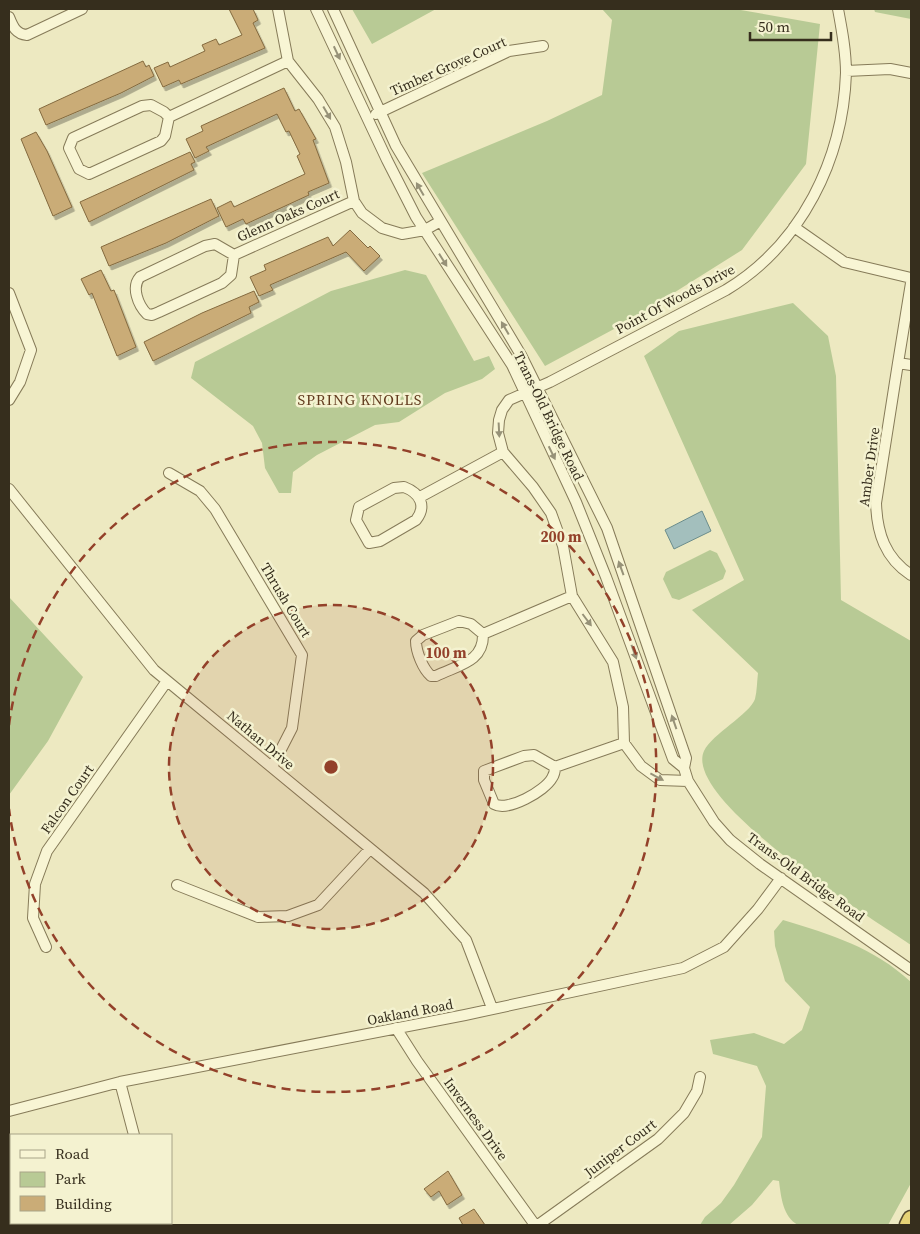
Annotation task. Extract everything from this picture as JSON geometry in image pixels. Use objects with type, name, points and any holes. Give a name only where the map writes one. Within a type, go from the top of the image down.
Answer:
[{"type":"highway","points":[[908,1225],[911,1219]]},
{"type":"street","points":[[9,17],[16,31],[20,34],[28,35],[82,9]]},
{"type":"street","name":"Glenn Oaks Court","points":[[278,9],[288,61],[318,99],[335,127],[346,162],[354,201],[367,218],[393,233],[411,234],[425,230]]},
{"type":"street","name":"Trans-Old Bridge Road","points":[[316,9],[366,117],[425,230],[512,365],[576,502],[606,577],[673,759],[684,768]]},
{"type":"street","name":"Trans-Old Bridge Road","points":[[333,9],[396,146],[440,222],[500,318],[537,387],[606,528],[686,758],[684,768],[688,781],[714,822],[730,840],[911,970]]},
{"type":"street","name":"Point Of Woods Drive","points":[[503,452],[498,433],[502,410],[509,400],[738,282],[764,261],[794,227],[821,184],[830,163],[839,132],[846,71],[844,39],[838,9]]},
{"type":"street","name":"Timber Grove Court","points":[[366,117],[509,51],[543,46]]},
{"type":"street","points":[[169,117],[288,61]]},
{"type":"street","points":[[846,71],[890,69],[911,73]]},
{"type":"street","points":[[142,106],[158,108],[169,117],[165,136],[161,140],[89,174],[79,169],[69,148],[73,138],[142,106]]},
{"type":"street","name":"Glenn Oaks Court","points":[[234,255],[354,201]]},
{"type":"street","points":[[425,230],[440,222]]},
{"type":"street","points":[[794,227],[844,262],[911,278]]},
{"type":"street","name":"Glenn Oaks Court","points":[[215,244],[234,255],[231,275],[222,282],[152,315],[143,310],[135,286],[140,277],[205,246],[215,244]]},
{"type":"street","name":"Amber Drive","points":[[911,283],[876,503],[876,524],[885,550],[911,575]]},
{"type":"street","points":[[9,293],[31,350],[20,382],[9,400]]},
{"type":"street","points":[[898,363],[911,365]]},
{"type":"street","points":[[420,497],[503,452],[533,487],[551,512],[563,546],[572,596],[613,662],[623,706],[624,743],[641,766],[660,780],[688,781]]},
{"type":"street","name":"Thrush Court","points":[[169,473],[200,491],[215,509],[302,655],[292,728],[272,767]]},
{"type":"street","points":[[404,487],[414,491],[420,497],[422,506],[416,520],[374,543],[369,543],[365,539],[356,520],[359,507],[394,488],[404,487]]},
{"type":"street","name":"Nathan Drive","points":[[9,489],[154,670],[424,893],[466,940],[492,1008]]},
{"type":"street","points":[[483,634],[572,596]]},
{"type":"street","points":[[458,621],[471,624],[483,634],[483,643],[476,658],[436,676],[431,676],[426,672],[416,648],[418,638],[458,621]]},
{"type":"street","name":"Falcon Court","points":[[46,947],[33,918],[35,884],[47,851],[167,681]]},
{"type":"street","points":[[555,767],[624,743]]},
{"type":"street","points":[[534,755],[555,767],[553,777],[542,789],[504,807],[494,804],[482,775],[489,768],[524,756],[534,755]]},
{"type":"street","points":[[177,885],[258,917],[288,916],[318,905],[370,849]]},
{"type":"street","name":"Oakland Road","points":[[9,1110],[120,1082],[396,1028],[683,968],[724,947],[758,909],[781,878]]},
{"type":"street","name":"Inverness Drive","points":[[396,1028],[417,1061],[536,1225]]},
{"type":"street","name":"Juniper Court","points":[[536,1225],[658,1138],[684,1113],[697,1091],[700,1078]]},
{"type":"street","points":[[120,1082],[134,1134]]},
{"type":"green space","points":[[352,9],[436,9],[372,44]]},
{"type":"green space","points":[[602,9],[735,9],[820,24],[806,164],[742,250],[629,321],[545,366],[422,173],[547,121],[602,95],[612,20]]},
{"type":"green space","points":[[874,9],[911,9],[911,19],[875,12]]},
{"type":"green space","points":[[405,270],[426,275],[474,361],[489,356],[495,369],[482,379],[445,393],[399,422],[375,425],[317,455],[293,472],[291,493],[279,493],[265,468],[262,443],[253,426],[191,378],[195,362],[331,291]]},
{"type":"green space","points":[[793,303],[828,336],[836,376],[841,600],[911,641],[911,945],[823,886],[785,857],[750,827],[722,798],[705,772],[704,751],[708,744],[752,705],[756,696],[758,673],[692,610],[744,580],[644,356],[679,331]]},
{"type":"green space","points":[[710,550],[717,553],[726,571],[723,579],[679,600],[672,598],[663,579],[666,572]]},
{"type":"green space","points":[[9,597],[83,677],[48,741],[9,795]]},
{"type":"green space","points":[[783,920],[835,937],[867,951],[897,970],[911,982],[911,1183],[888,1225],[798,1225],[786,1212],[779,1181],[773,1180],[752,1205],[729,1225],[700,1225],[705,1217],[721,1203],[734,1185],[762,1137],[766,1086],[757,1066],[713,1054],[710,1040],[754,1033],[784,1044],[802,1030],[810,1007],[785,981],[775,946],[774,931]]},
{"type":"green space","points":[[16,1224],[78,1224],[77,1225]]},
{"type":"water","points":[[702,511],[711,531],[674,549],[665,530]]},
{"type":"building","points":[[229,9],[253,9],[258,20],[253,23],[265,48],[181,84],[179,80],[163,87],[154,68],[168,62],[170,67],[205,51],[202,45],[216,39],[219,45],[242,35]]},
{"type":"building","points":[[143,61],[146,67],[149,65],[154,76],[121,93],[46,125],[39,109]]},
{"type":"building","points":[[284,88],[295,111],[299,109],[316,139],[313,140],[329,183],[308,192],[309,195],[246,224],[243,219],[226,227],[217,208],[231,201],[234,207],[305,174],[297,156],[300,154],[289,131],[286,132],[277,114],[206,147],[209,151],[195,158],[186,139],[203,131],[201,126]]},
{"type":"building","points":[[36,132],[47,151],[72,207],[53,216],[21,139]]},
{"type":"building","points":[[190,152],[195,162],[191,164],[194,170],[89,222],[80,202]]},
{"type":"building","points":[[211,199],[219,216],[166,243],[109,266],[101,247]]},
{"type":"building","points":[[350,230],[368,248],[370,246],[380,256],[364,271],[346,252],[270,285],[273,290],[259,296],[250,277],[266,270],[264,265],[328,237],[333,246]]},
{"type":"building","points":[[101,270],[111,291],[114,290],[136,347],[117,356],[92,293],[89,295],[81,279]]},
{"type":"building","points":[[254,291],[259,302],[249,307],[251,313],[153,361],[144,342],[202,313]]},
{"type":"building","points":[[448,1171],[462,1195],[447,1205],[439,1191],[431,1197],[424,1189]]},
{"type":"building","points":[[474,1209],[485,1225],[463,1225],[459,1218]]},
{"type":"district","name":"SPRING KNOLLS","points":[[360,400]]}]
